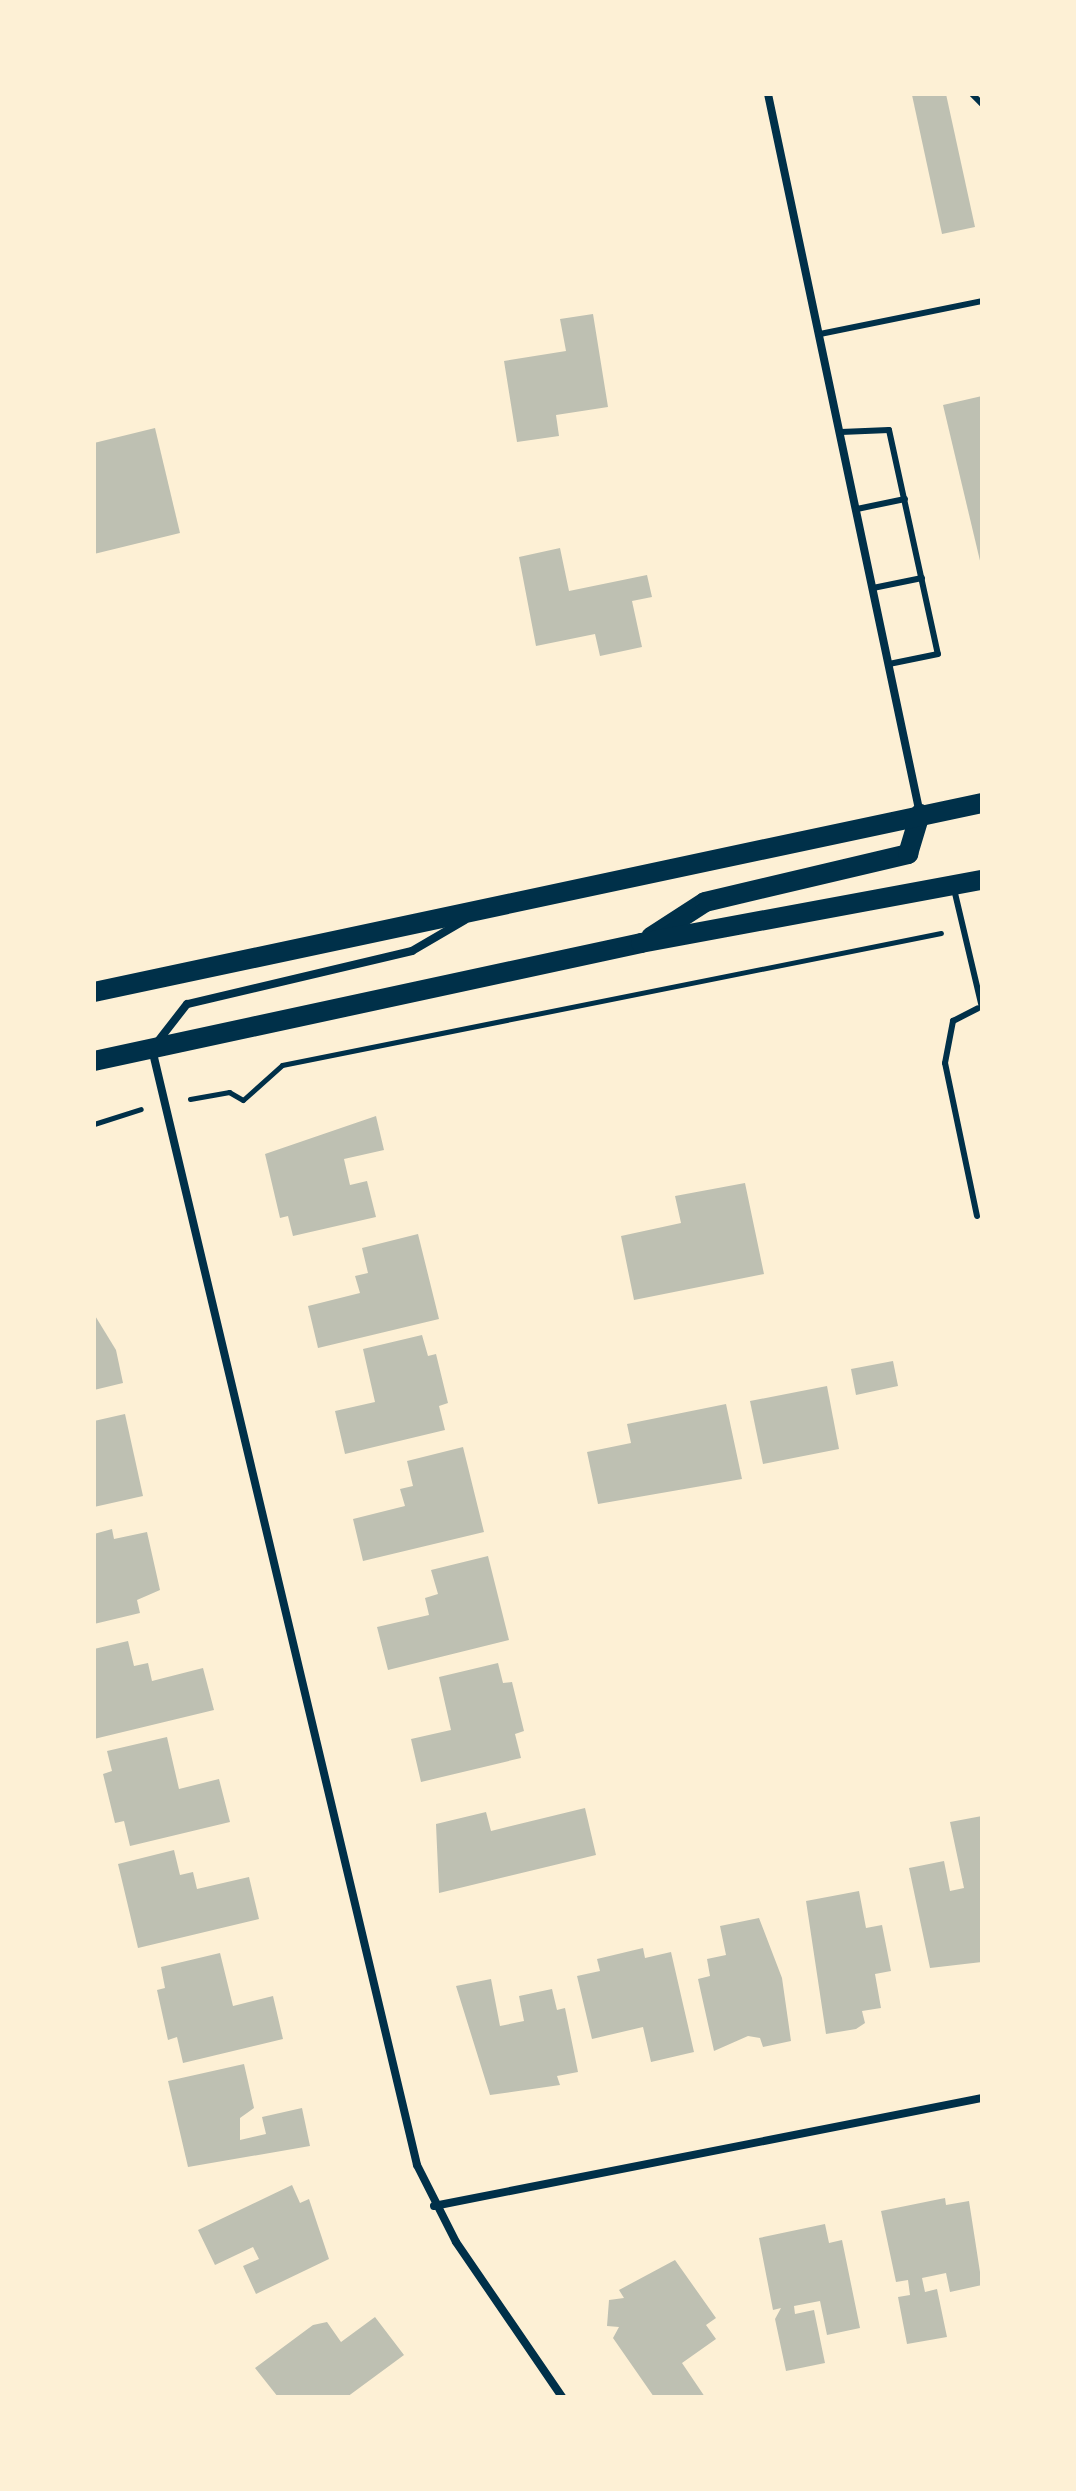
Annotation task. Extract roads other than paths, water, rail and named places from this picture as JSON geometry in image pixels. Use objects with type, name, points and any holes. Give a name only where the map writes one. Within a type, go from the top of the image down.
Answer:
[{"type":"main road","points":[[94,992],[490,905],[982,803]]},
{"type":"main road","points":[[641,943],[705,902],[908,854],[920,814]]},
{"type":"main road","points":[[94,1061],[641,943],[982,880]]},
{"type":"street","points":[[768,94],[920,814]]},
{"type":"street","points":[[490,905],[412,951],[187,1004],[152,1049],[405,2123],[434,2206],[562,2397]]},
{"type":"street","points":[[434,2206],[982,2098]]},
{"type":"lane","points":[[972,94],[982,104]]},
{"type":"lane","points":[[820,334],[982,301]]},
{"type":"lane","points":[[841,432],[889,430],[938,654],[889,664]]},
{"type":"lane","points":[[857,509],[905,499]]},
{"type":"lane","points":[[873,588],[922,578]]},
{"type":"lane","points":[[953,886],[980,1007],[953,1021],[945,1063],[977,1216]]}]
